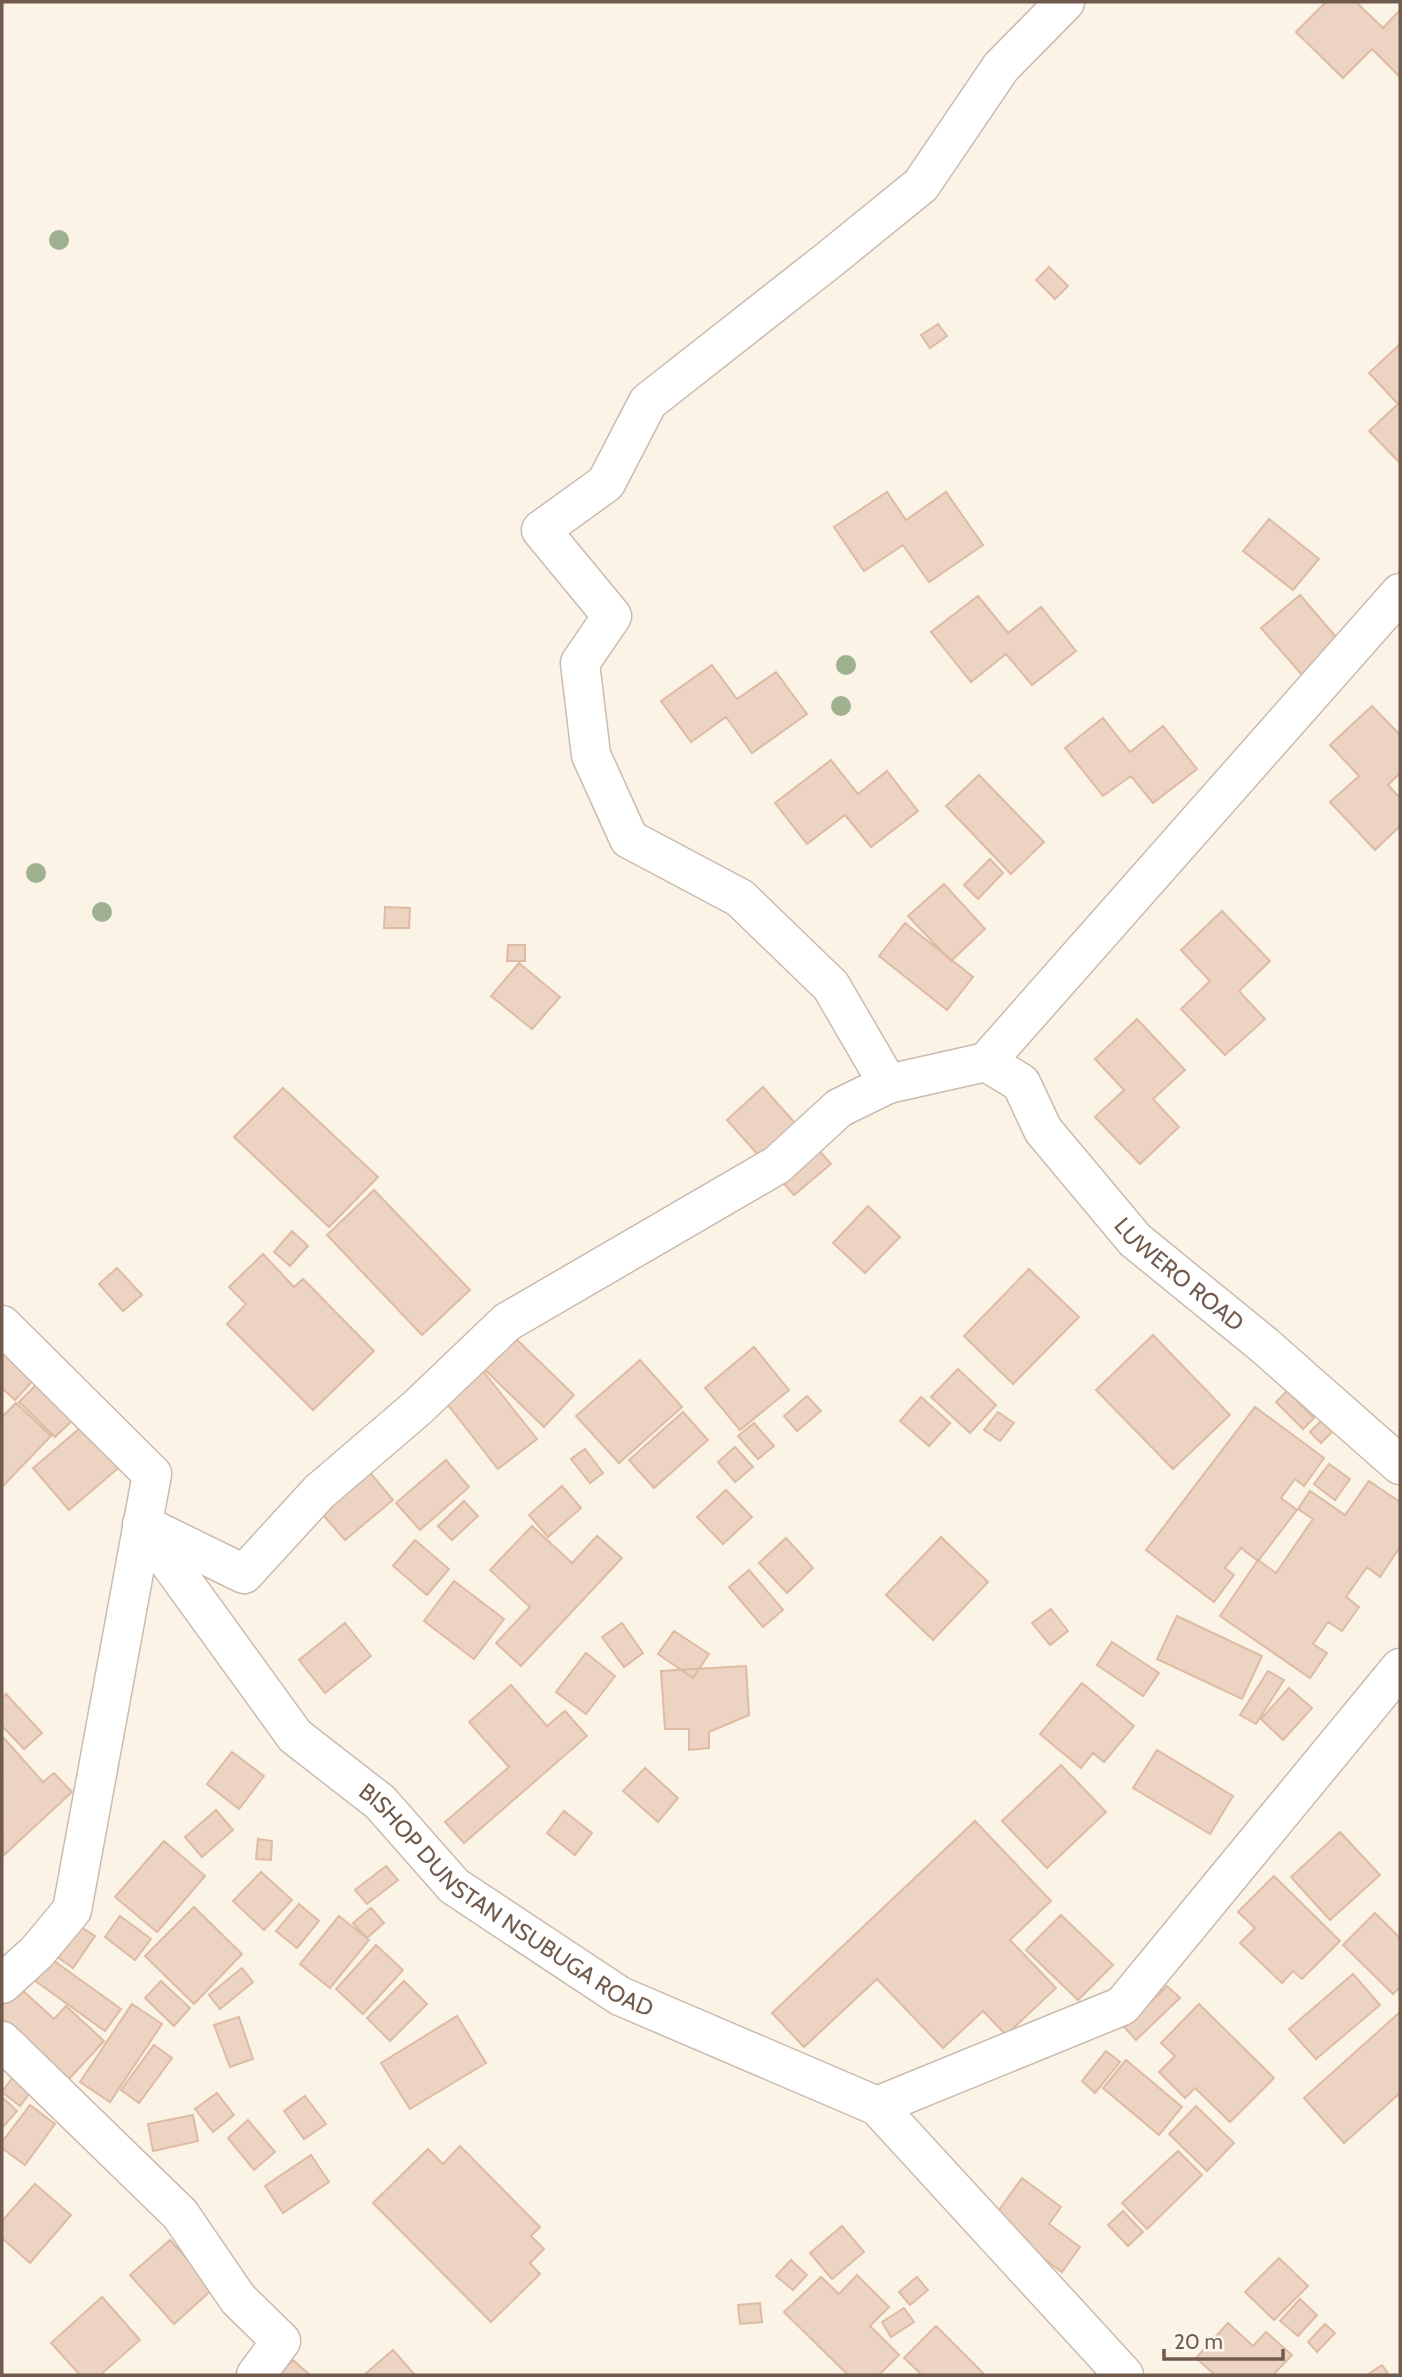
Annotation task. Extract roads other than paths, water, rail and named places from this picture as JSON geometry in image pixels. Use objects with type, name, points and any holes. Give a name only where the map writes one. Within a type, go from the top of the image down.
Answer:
[{"type":"street","points":[[888,1084],[831,986],[740,898],[629,839],[591,755],[580,663],[612,616],[541,530],[606,483],[648,402],[921,184],[1001,67],[1065,2]]},
{"type":"street","points":[[142,1524],[244,1574],[320,1492],[417,1408],[507,1322],[777,1166],[839,1108],[888,1084],[986,1062],[1400,593]]},
{"type":"street","name":"LUWERO ROAD","points":[[986,1062],[1021,1083],[1043,1130],[1135,1240],[1264,1345],[1400,1465]]},
{"type":"street","points":[[2,1325],[152,1474],[72,1910],[37,1952],[2,1984]]},
{"type":"street","name":"BISHOP DUNSTAN NSUBUGA ROAD","points":[[142,1524],[295,1736],[380,1802],[454,1886],[620,1996],[877,2106],[1089,2360],[1124,2375]]},
{"type":"street","points":[[877,2106],[1122,2006],[1400,1668]]},
{"type":"street","points":[[2,2041],[180,2214],[239,2299],[281,2341],[256,2375]]}]
